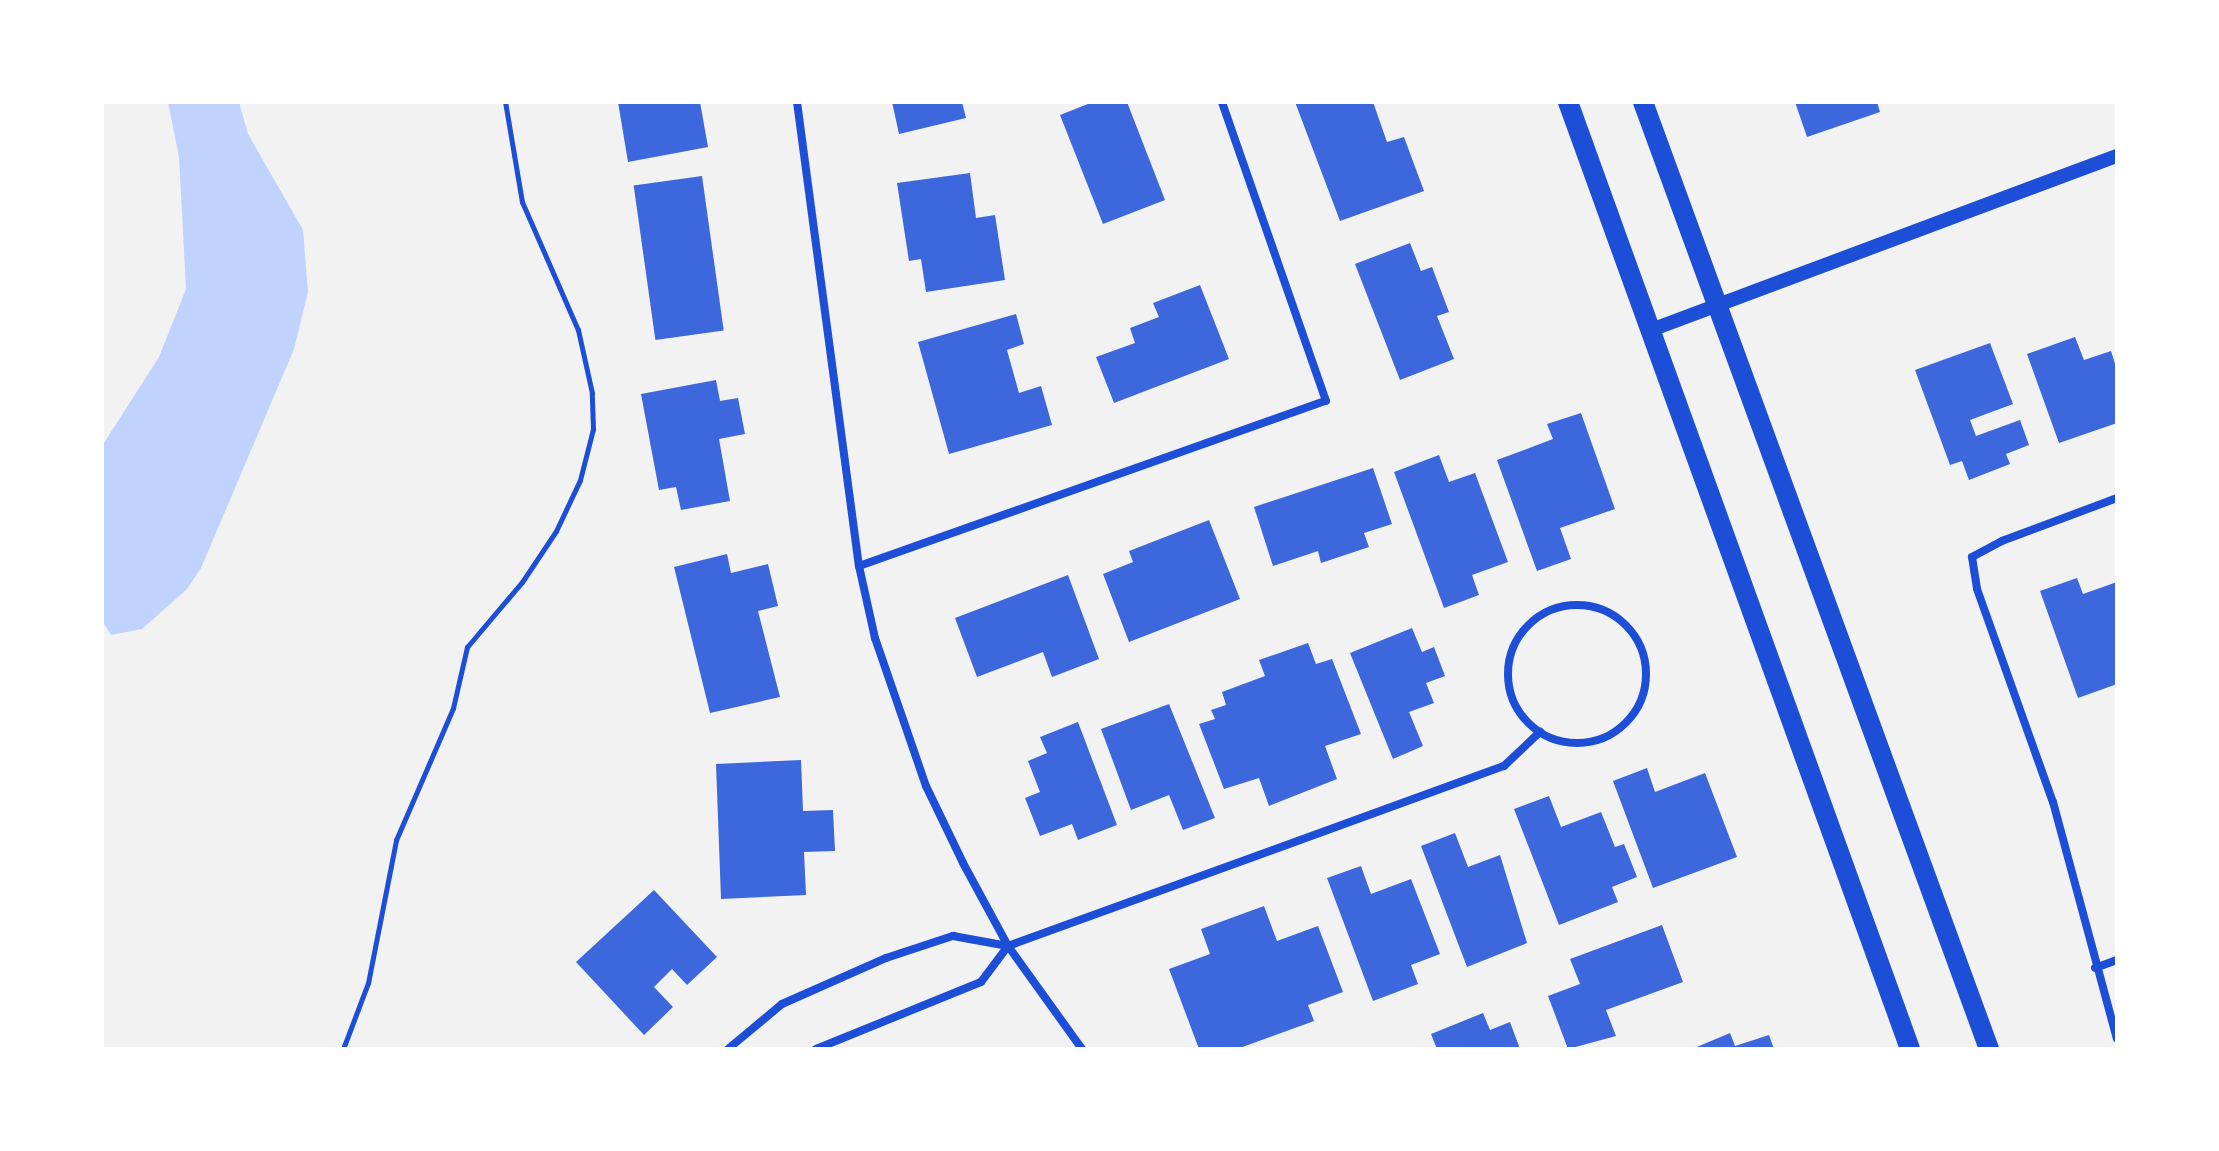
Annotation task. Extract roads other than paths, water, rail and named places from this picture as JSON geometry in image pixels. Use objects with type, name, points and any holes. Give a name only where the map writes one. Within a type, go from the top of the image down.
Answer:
[{"type":"main road","points":[[1568,102],[1910,1049]]},
{"type":"main road","points":[[1643,102],[1989,1049]]},
{"type":"street","points":[[797,102],[859,566],[875,638],[926,786],[1008,946],[1082,1049]]},
{"type":"street","points":[[859,566],[1326,401],[1222,102]]},
{"type":"street","points":[[1651,330],[2117,156]]},
{"type":"street","points":[[2117,498],[2002,541],[1972,557],[1977,589],[2053,802],[2095,968],[2117,1039]]},
{"type":"street","points":[[1562,606],[1607,611],[1639,643],[1645,687],[1637,708],[1623,725],[1594,740],[1561,741],[1540,732],[1511,696],[1512,650],[1523,631],[1562,606]]},
{"type":"street","points":[[728,1049],[782,1004],[886,958],[953,936],[1008,946],[1504,766],[1540,732]]},
{"type":"street","points":[[816,1049],[981,982],[1008,946]]},
{"type":"street","points":[[2095,968],[2117,960]]},
{"type":"water","points":[[168,102],[239,102],[248,134],[303,230],[308,292],[294,349],[201,568],[187,589],[142,629],[111,635],[102,621],[102,446],[159,357],[186,289],[179,157]]}]
